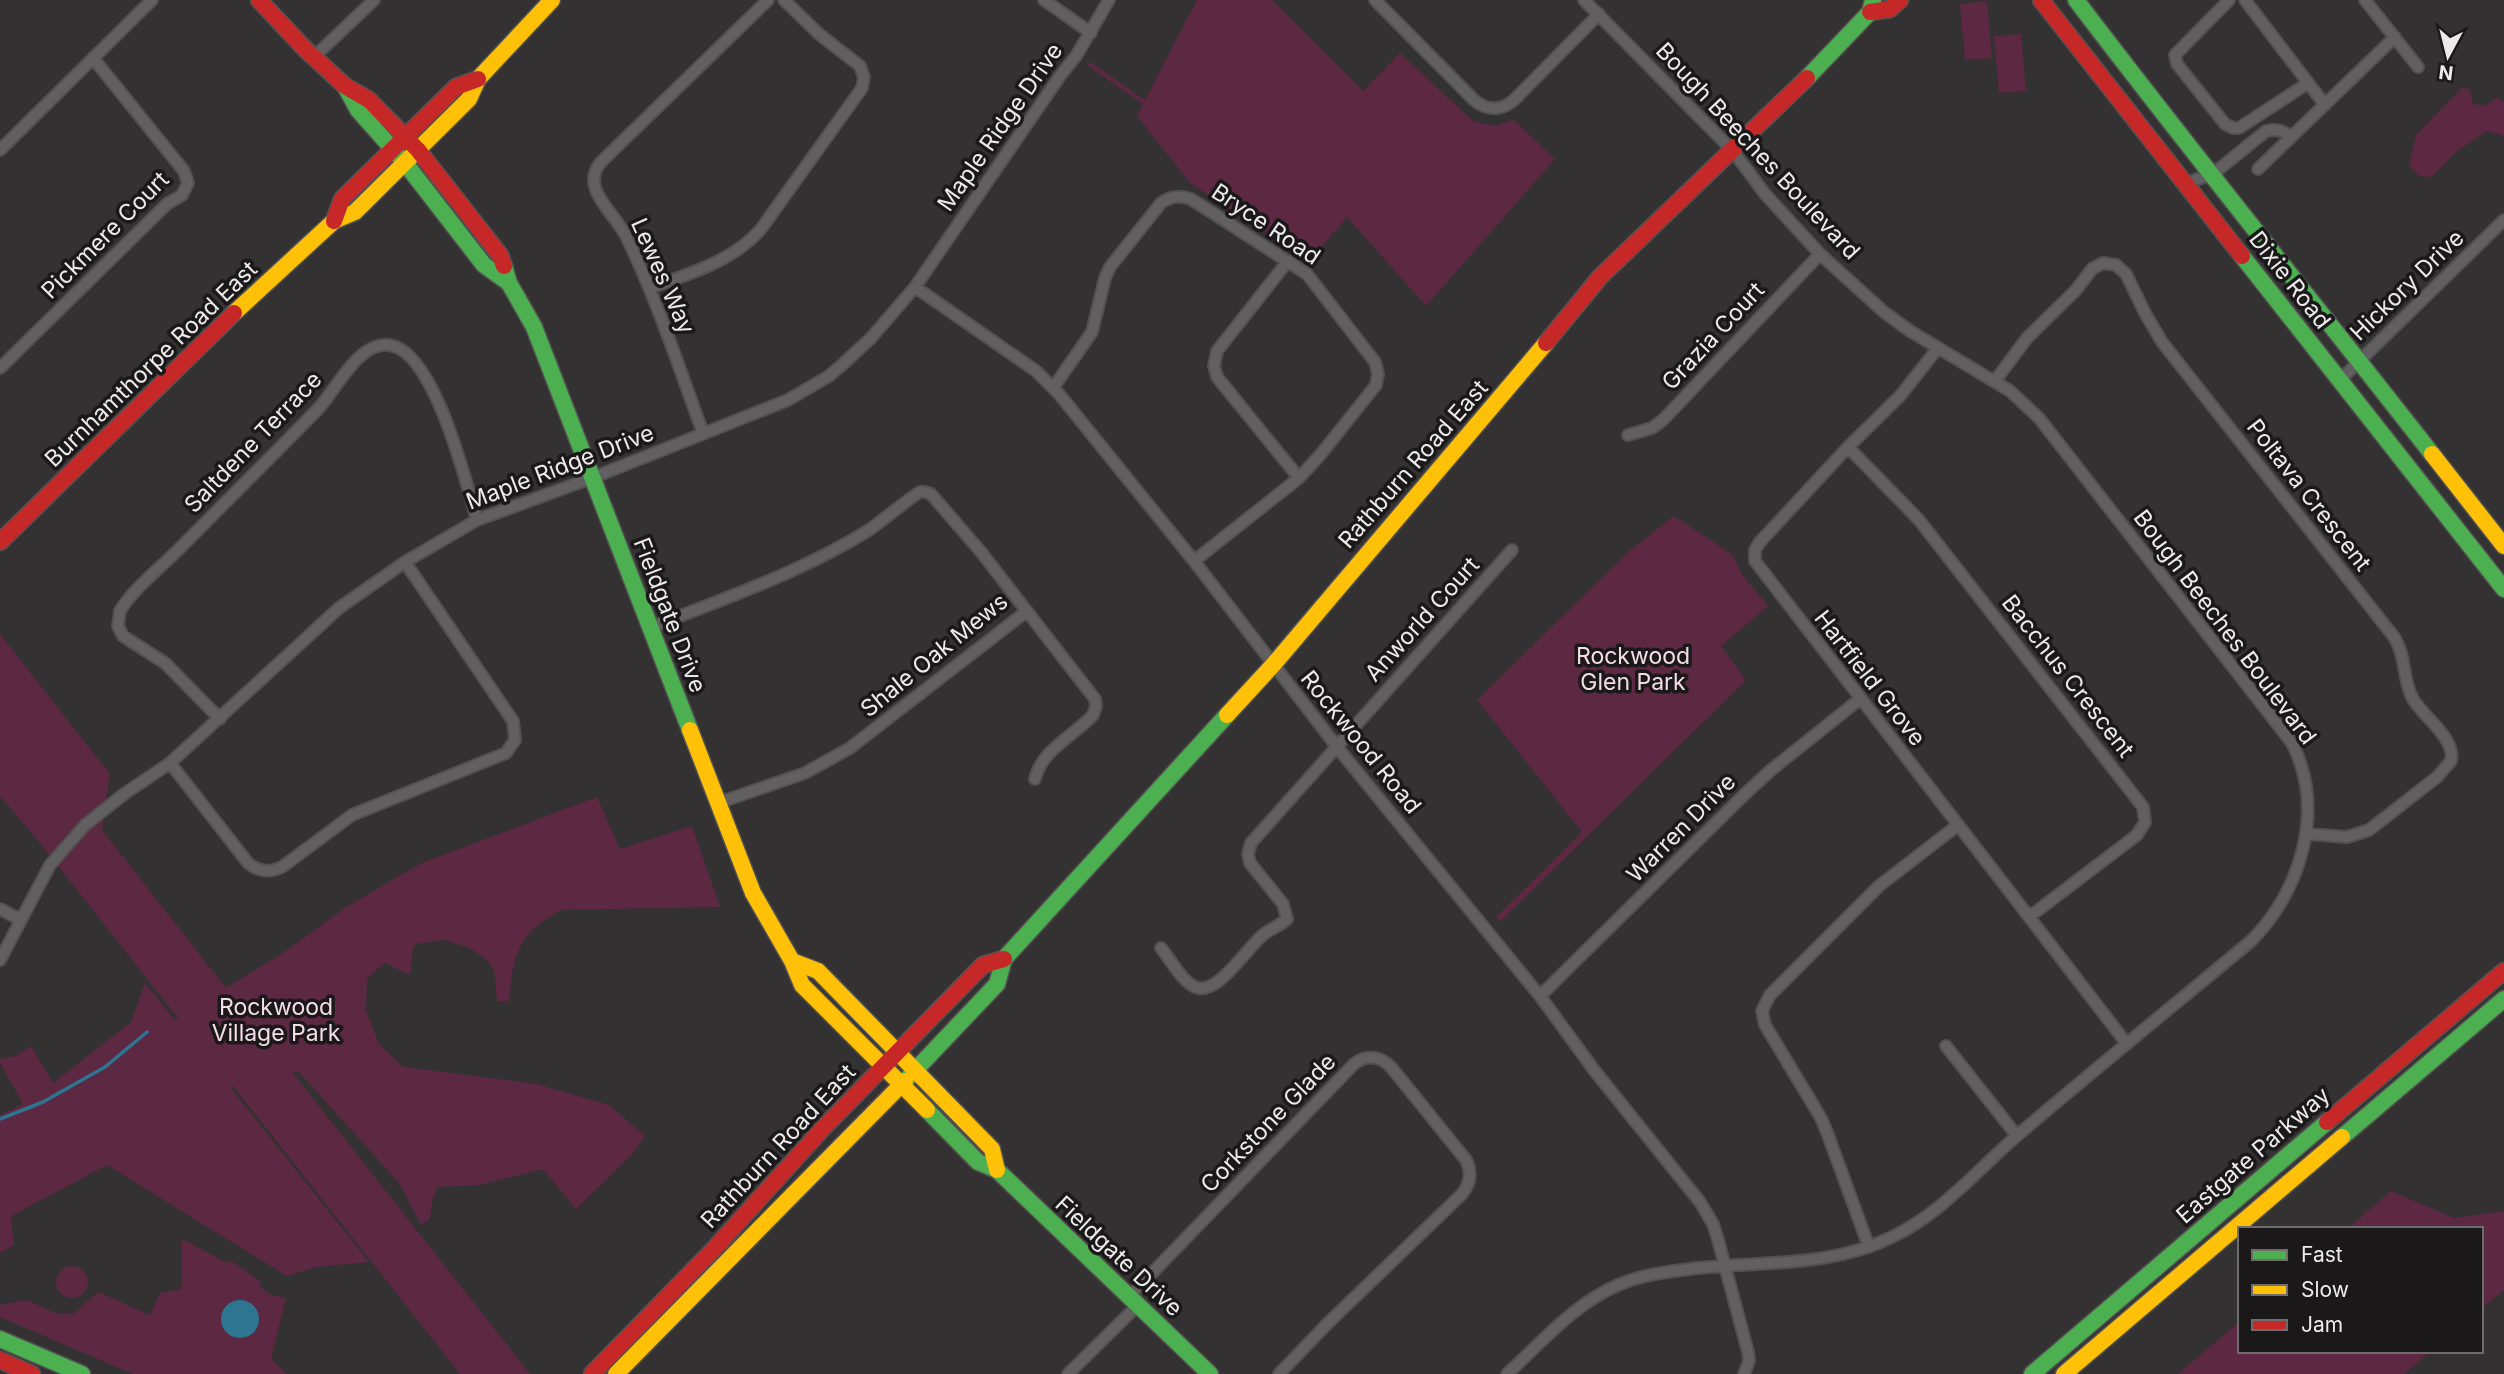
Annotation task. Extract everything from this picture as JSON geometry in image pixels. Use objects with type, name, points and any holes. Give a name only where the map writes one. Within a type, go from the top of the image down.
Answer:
[{"type":"street","points":[[0,150],[152,0]]},
{"type":"street","name":"Fieldgate Drive","points":[[259,0],[345,86],[369,100],[406,137],[500,255],[509,283],[534,327],[753,893],[792,961],[802,985],[978,1162],[997,1170],[1210,1374]]},
{"type":"street","points":[[314,57],[374,0]]},
{"type":"street","name":"Burnhamthorpe Road East","points":[[0,542],[221,325],[334,221],[355,212],[405,163],[469,99],[478,79],[552,0]]},
{"type":"street","name":"Lewes Way","points":[[703,433],[650,288],[625,233],[593,188],[594,172],[601,162],[768,0]]},
{"type":"street","points":[[650,288],[718,261],[749,242],[862,88],[864,77],[860,66],[818,34],[784,0]]},
{"type":"street","points":[[1044,0],[1091,33]]},
{"type":"street","name":"Maple Ridge Drive","points":[[0,960],[50,865],[85,825],[170,763],[339,608],[405,562],[477,520],[592,478],[788,400],[829,376],[871,338],[915,287],[1091,33],[1109,0]]},
{"type":"street","points":[[1375,0],[1474,100],[1491,108],[1501,108],[1512,102],[1599,14]]},
{"type":"street","name":"Bough Beeches Boulevard","points":[[1507,1374],[1574,1312],[1630,1280],[1725,1265],[1822,1259],[1869,1247],[1926,1217],[2017,1136],[2261,931],[2289,888],[2300,862],[2307,834],[2304,773],[2292,743],[2039,418],[1995,381],[1884,312],[1820,254],[1765,194],[1733,151],[1584,0]]},
{"type":"street","name":"Rathburn Road East","points":[[616,1374],[997,984],[1004,959],[1273,664],[1501,398],[1600,277],[1733,151],[1871,6],[1890,9],[1900,0]]},
{"type":"street","name":"Dixie Road","points":[[2041,0],[2504,589]]},
{"type":"street","name":"Dixie Road","points":[[2076,0],[2161,112],[2218,169],[2359,361],[2504,546]]},
{"type":"street","points":[[2229,0],[2175,55],[2177,64],[2225,124],[2238,128],[2308,83]]},
{"type":"street","points":[[2245,0],[2325,105]]},
{"type":"street","points":[[2365,0],[2418,67]]},
{"type":"street","points":[[2258,169],[2395,37]]},
{"type":"street","name":"Pickmere Court","points":[[0,368],[167,204],[182,195],[188,183],[184,171],[93,58]]},
{"type":"street","name":"Burnhamthorpe Road East","points":[[334,221],[342,199],[456,87],[478,79]]},
{"type":"street","name":"Fieldgate Drive","points":[[345,86],[358,110],[405,163],[484,265],[509,283]]},
{"type":"street","points":[[2186,183],[2218,169],[2266,131],[2275,129],[2286,132],[2291,137]]},
{"type":"street","name":"Bryce Road","points":[[1053,388],[1092,332],[1110,267],[1166,200],[1180,196],[1191,199],[1311,278],[1372,358],[1378,374],[1372,390],[1299,478],[1194,561]]},
{"type":"street","name":"Hickory Drive","points":[[2340,380],[2504,219]]},
{"type":"street","name":"Grazia Court","points":[[1628,435],[1652,428],[1663,420],[1820,254]]},
{"type":"street","points":[[1288,261],[1217,351],[1214,366],[1217,377],[1299,478]]},
{"type":"street","name":"Poltava Crescent","points":[[1995,381],[2027,338],[2092,269],[2103,263],[2118,266],[2129,278],[2162,342],[2394,637],[2404,657],[2410,694],[2451,746],[2451,761],[2437,777],[2369,830],[2347,837],[2307,834]]},
{"type":"street","name":"Rockwood Road","points":[[915,287],[1036,371],[1053,388],[1194,561],[1337,747],[1540,996],[1594,1070],[1700,1202],[1713,1224],[1749,1356],[1744,1374]]},
{"type":"street","name":"Saltdene Terrace","points":[[220,719],[165,663],[123,636],[118,626],[120,611],[323,405],[352,364],[373,348],[390,345],[405,352],[422,371],[444,410],[477,520]]},
{"type":"street","name":"Hartfield Grove","points":[[1938,348],[1900,396],[1759,542],[1755,557],[1759,568],[2127,1044]]},
{"type":"street","name":"Bacchus Crescent","points":[[1848,447],[1919,520],[2143,807],[2145,822],[2137,835],[2029,917]]},
{"type":"street","name":"Shale Oak Mews","points":[[652,627],[767,582],[847,543],[886,519],[920,492],[931,494],[939,501],[1027,611],[849,748],[805,773],[718,803]]},
{"type":"street","name":"Anworld Court","points":[[1161,948],[1189,983],[1207,988],[1218,983],[1264,934],[1287,919],[1283,904],[1250,863],[1249,848],[1512,550]]},
{"type":"street","points":[[170,763],[246,860],[254,867],[268,871],[282,867],[352,815],[506,753],[515,736],[515,727],[509,715],[405,562]]},
{"type":"street","points":[[1027,611],[1093,695],[1096,706],[1092,717],[1056,746],[1042,762],[1035,779]]},
{"type":"street","name":"Warren Drive","points":[[1540,996],[1754,786],[1860,699]]},
{"type":"street","points":[[1869,1247],[1821,1118],[1765,1025],[1763,1008],[1770,995],[1879,886],[1958,825]]},
{"type":"street","points":[[0,909],[21,920]]},
{"type":"street","name":"Rathburn Road East","points":[[592,1374],[712,1251],[786,1166],[983,965],[1004,959]]},
{"type":"street","name":"Fieldgate Drive","points":[[792,961],[818,971],[992,1149],[997,1170]]},
{"type":"street","name":"Eastgate Parkway","points":[[2032,1374],[2504,971]]},
{"type":"street","name":"Eastgate Parkway","points":[[2064,1374],[2504,999]]},
{"type":"street","points":[[1946,1046],[2017,1136]]},
{"type":"street","name":"Corkstone Glade","points":[[1134,1301],[1354,1064],[1371,1057],[1383,1060],[1466,1160],[1470,1171],[1469,1184],[1462,1194],[1279,1374]]},
{"type":"street","points":[[1069,1374],[1134,1301]]},
{"type":"street","points":[[0,1339],[82,1374]]},
{"type":"street","points":[[0,1360],[32,1374]]},
{"type":"green space","points":[[1197,0],[1272,0],[1363,91],[1400,53],[1473,121],[1494,126],[1514,120],[1555,159],[1426,306],[1347,217],[1310,261],[1190,183],[1137,116],[1143,104],[1087,65],[1090,62],[1145,100]]},
{"type":"green space","points":[[1987,1],[1992,58],[1965,60],[1960,4]]},
{"type":"green space","points":[[2021,34],[2026,91],[1999,93],[1994,36]]},
{"type":"green space","points":[[2463,87],[2470,90],[2473,104],[2484,106],[2498,97],[2504,102],[2504,136],[2487,131],[2457,151],[2432,177],[2419,176],[2409,165],[2416,135]]},
{"type":"green space","name":"Rockwood Glen Park","points":[[1674,516],[1733,555],[1742,574],[1768,606],[1721,646],[1746,680],[1500,922],[1496,917],[1582,832],[1477,700],[1629,551]]},
{"type":"green space","name":"Rockwood Village Park","points":[[0,634],[110,774],[102,830],[226,988],[283,953],[346,907],[422,863],[597,797],[620,849],[692,826],[720,907],[561,910],[535,927],[520,947],[509,1001],[497,1001],[494,970],[486,959],[470,948],[444,940],[416,944],[413,947],[410,975],[385,963],[367,978],[366,1010],[379,1044],[403,1067],[537,1084],[609,1105],[645,1136],[632,1154],[576,1209],[543,1169],[479,1185],[437,1187],[430,1219],[421,1225],[400,1184],[298,1071],[293,1073],[530,1374],[460,1374],[233,1086],[230,1087],[369,1262],[316,1267],[287,1276],[107,1165],[11,1216],[14,1245],[0,1253],[0,1115],[23,1104],[0,1059],[16,1056],[31,1046],[53,1083],[131,1022],[145,983],[175,1020],[178,1018],[0,796]]},
{"type":"green space","points":[[2391,1191],[2454,1218],[2504,1211],[2504,1290],[2483,1307],[2483,1227],[2349,1227]]},
{"type":"green space","points":[[182,1239],[227,1263],[230,1260],[261,1282],[259,1286],[269,1294],[286,1298],[271,1359],[287,1374],[133,1374],[0,1317],[0,1305],[27,1300],[55,1313],[73,1314],[98,1292],[150,1315],[160,1293],[182,1289]]},
{"type":"green space","points":[[72,1266],[84,1270],[88,1282],[84,1294],[72,1298],[60,1294],[56,1282],[60,1270]]},
{"type":"green space","points":[[2238,1323],[2238,1353],[2429,1353],[2404,1374],[2178,1374]]},
{"type":"water","points":[[240,1300],[253,1306],[259,1319],[253,1332],[240,1338],[227,1332],[221,1319],[227,1306]]},
{"type":"waterway","points":[[0,1119],[43,1102],[105,1067],[147,1032]]},
{"type":"traffic: fast","points":[[1807,78],[1870,12],[1873,0]]},
{"type":"traffic: fast","points":[[2076,0],[2432,454]]},
{"type":"traffic: fast","points":[[345,86],[358,110],[405,163],[484,265],[509,283]]},
{"type":"traffic: fast","points":[[2242,256],[2504,589]]},
{"type":"traffic: fast","points":[[504,266],[509,283],[534,327],[690,730]]},
{"type":"traffic: fast","points":[[905,1081],[997,984],[1004,959],[1227,715]]},
{"type":"traffic: fast","points":[[2342,1137],[2504,999]]},
{"type":"traffic: fast","points":[[927,1110],[978,1162],[997,1170],[1210,1374]]},
{"type":"traffic: fast","points":[[2032,1374],[2327,1122]]},
{"type":"traffic: fast","points":[[0,1339],[82,1374]]},
{"type":"traffic: slow","points":[[234,313],[334,221],[355,212],[469,99],[478,79],[552,0]]},
{"type":"traffic: slow","points":[[1227,715],[1273,665],[1546,343]]},
{"type":"traffic: slow","points":[[2432,454],[2504,546]]},
{"type":"traffic: slow","points":[[690,730],[753,893],[792,961],[802,985],[927,1110]]},
{"type":"traffic: slow","points":[[792,961],[818,971],[992,1149],[997,1170]]},
{"type":"traffic: slow","points":[[616,1374],[905,1081]]},
{"type":"traffic: slow","points":[[2064,1374],[2342,1137]]},
{"type":"traffic: jam","points":[[259,0],[305,49],[345,86],[369,100],[418,150],[500,255],[504,266]]},
{"type":"traffic: jam","points":[[1870,12],[1890,9],[1900,0]]},
{"type":"traffic: jam","points":[[2041,0],[2242,256]]},
{"type":"traffic: jam","points":[[1546,343],[1600,277],[1807,78]]},
{"type":"traffic: jam","points":[[334,221],[342,199],[456,87],[478,79]]},
{"type":"traffic: jam","points":[[0,542],[234,313]]},
{"type":"traffic: jam","points":[[592,1374],[712,1251],[825,1126],[983,965],[1004,959]]},
{"type":"traffic: jam","points":[[2327,1122],[2504,971]]},
{"type":"traffic: jam","points":[[0,1360],[32,1374]]}]
